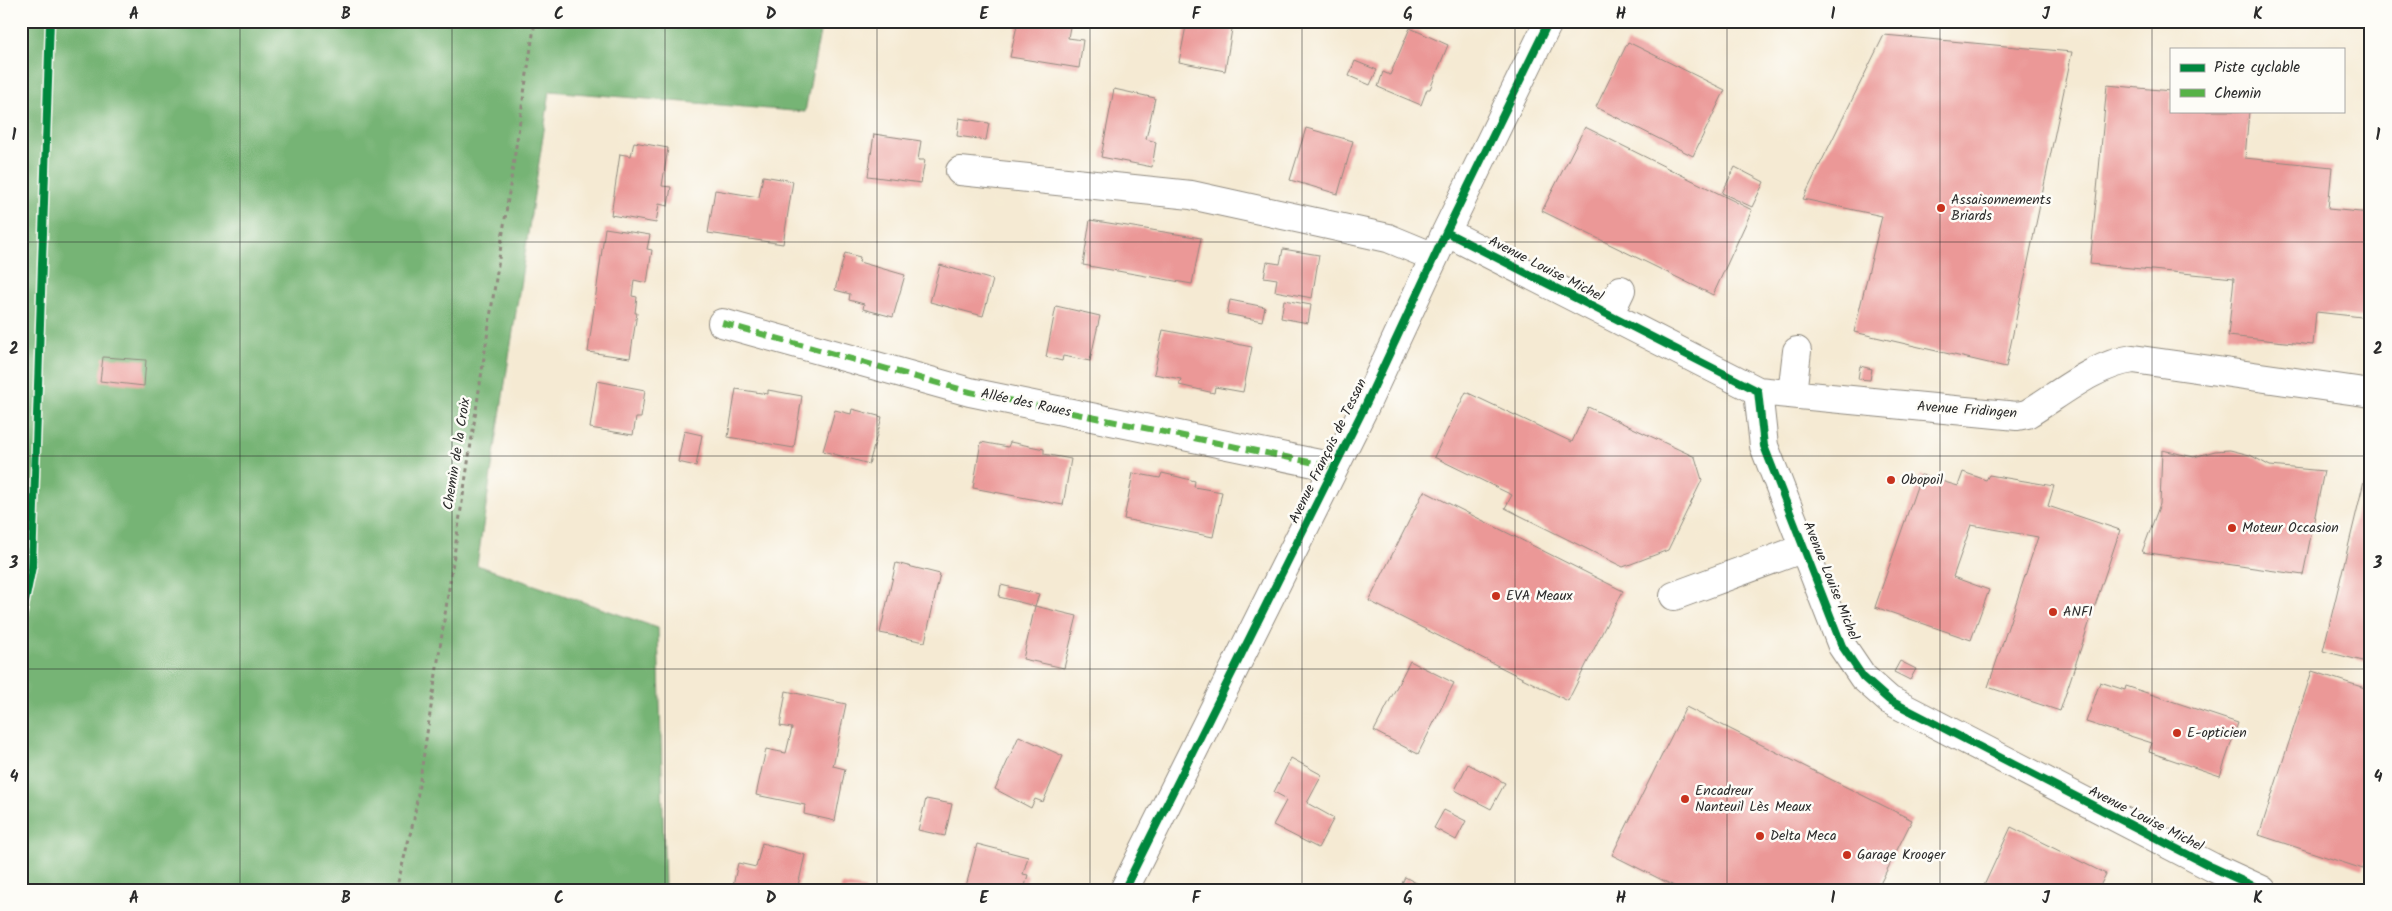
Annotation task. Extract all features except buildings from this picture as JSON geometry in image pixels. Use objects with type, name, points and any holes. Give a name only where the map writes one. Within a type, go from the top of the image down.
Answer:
[{"type":"street","name":"Avenue François de Tessan","points":[[1124,890],[1366,404],[1434,257],[1549,21]]},
{"type":"street","points":[[960,171],[1192,195],[1388,238],[1434,257]]},
{"type":"street","name":"Avenue Louise Michel","points":[[1446,232],[1758,391],[1764,446],[1842,646],[1863,677],[1889,700],[2212,867],[2262,890]]},
{"type":"street","points":[[1609,315],[1621,290]]},
{"type":"street","name":"Allée des Roues","points":[[722,323],[970,392],[1334,467]]},
{"type":"street","points":[[1792,394],[1797,351]]},
{"type":"street","name":"Avenue Fridingen","points":[[1758,391],[2017,416],[2027,414],[2103,367],[2118,361],[2133,359],[2319,395],[2371,393]]},
{"type":"street","points":[[1674,596],[1804,548]]},
{"type":"green space","points":[[21,21],[822,21],[805,112],[550,91],[477,565],[658,628],[665,890],[21,890]]},
{"type":"marked path","points":[[722,323],[970,392],[1334,467]]},
{"type":"cycle path","points":[[21,622],[32,567],[50,21]]},
{"type":"cycle path","points":[[1124,890],[1366,404],[1446,232],[1549,21]]},
{"type":"cycle path","points":[[1446,232],[1758,391],[1764,446],[1842,646],[1863,677],[1889,700],[2212,867],[2262,890]]},
{"type":"place","name":"Assaisonnements Briards","points":[[1941,208]]},
{"type":"place","name":"Obopoil","points":[[1891,480]]},
{"type":"place","name":"Moteur Occasion","points":[[2232,528]]},
{"type":"place","name":"EVA Meaux","points":[[1496,596]]},
{"type":"place","name":"ANFI","points":[[2053,612]]},
{"type":"place","name":"E-opticien","points":[[2177,733]]},
{"type":"place","name":"Encadreur Nanteuil Lès Meaux","points":[[1685,799]]},
{"type":"place","name":"Delta Meca","points":[[1760,836]]},
{"type":"place","name":"Garage Krooger","points":[[1847,855]]}]
